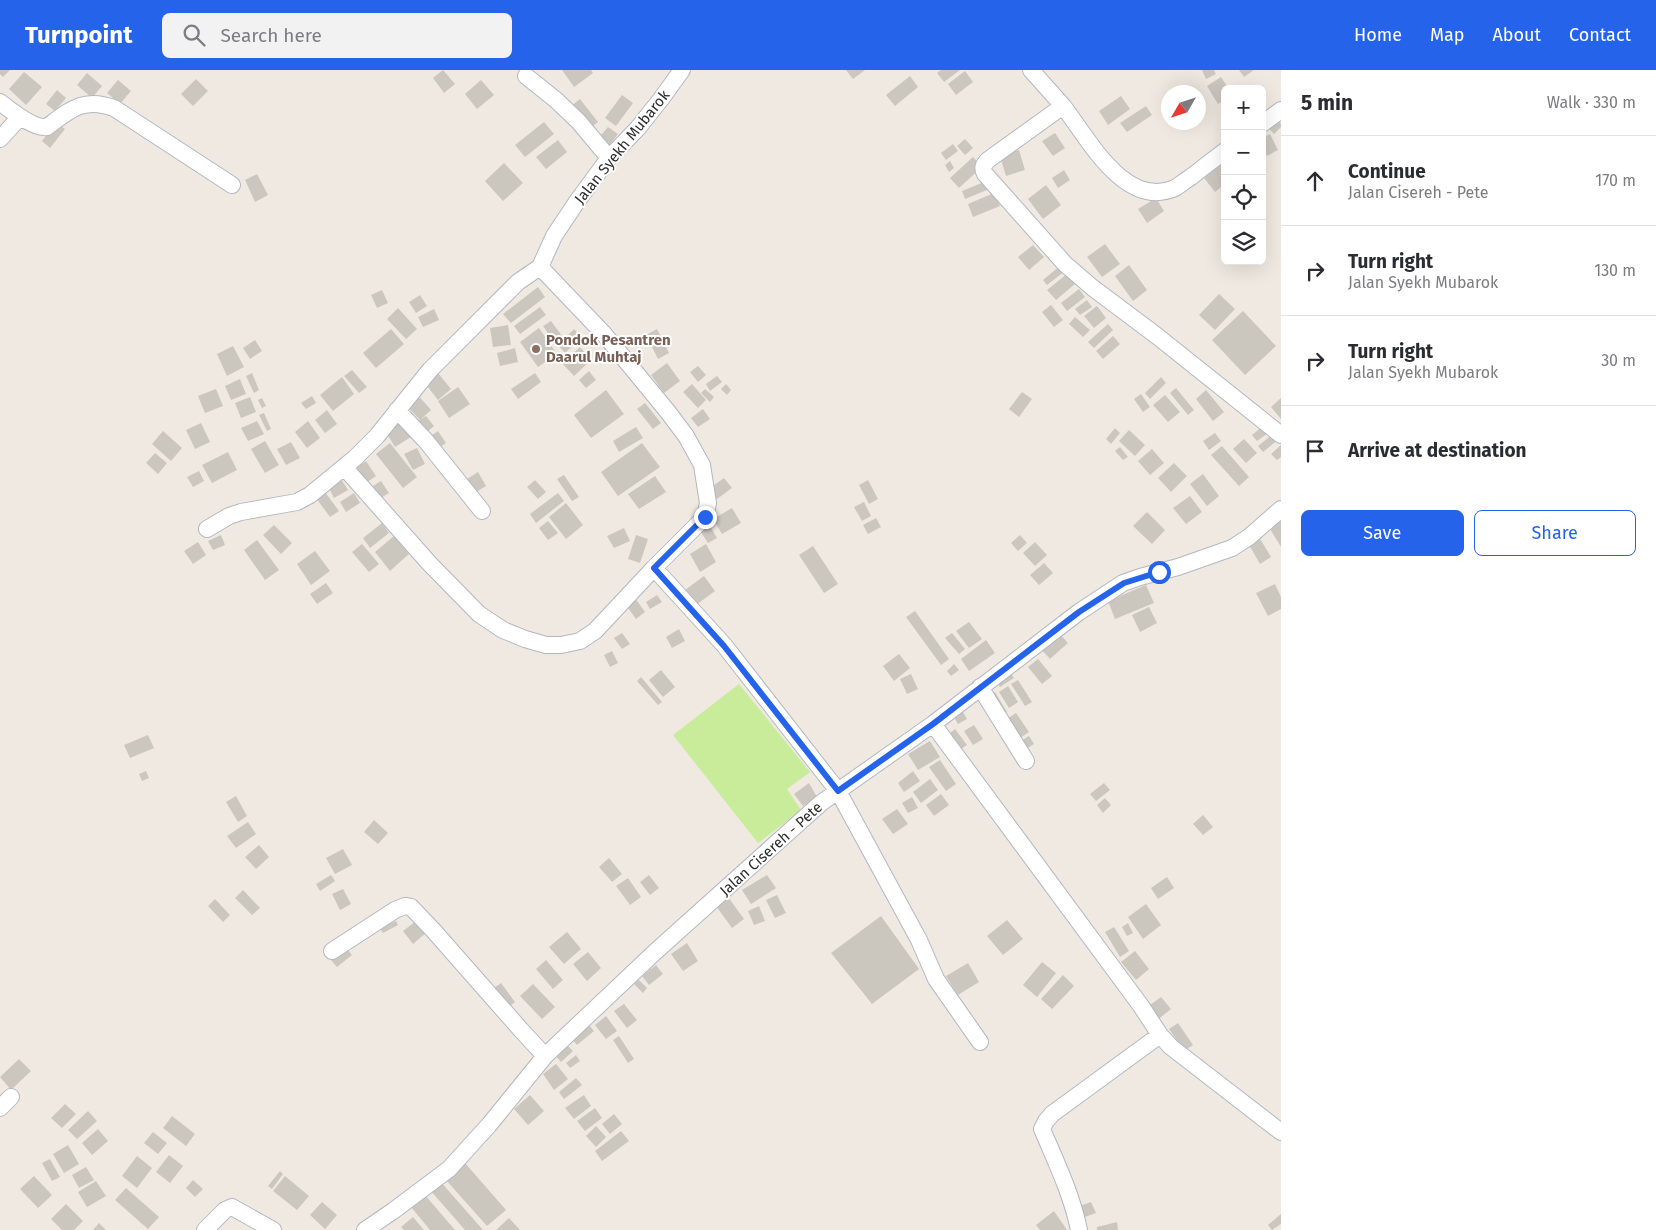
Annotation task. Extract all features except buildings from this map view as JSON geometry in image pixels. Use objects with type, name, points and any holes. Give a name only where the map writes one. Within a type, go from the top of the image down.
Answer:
[{"type":"street","name":"Jalan Syekh Mubarok","points":[[540,267],[554,236],[578,200],[609,158],[662,100],[682,70]]},
{"type":"street","points":[[1031,70],[1063,106],[1121,179],[1137,188],[1156,193],[1176,187],[1221,154]]},
{"type":"street","points":[[526,76],[562,105],[609,158]]},
{"type":"street","points":[[0,102],[20,117],[42,128],[78,107],[90,103],[101,103],[114,108],[232,184]]},
{"type":"street","points":[[1063,106],[988,160],[984,164],[983,170],[985,174],[1065,264],[1281,435]]},
{"type":"street","points":[[1266,121],[1281,110]]},
{"type":"street","points":[[0,139],[20,117]]},
{"type":"street","points":[[207,529],[229,516],[241,512],[297,502],[310,495],[344,467],[376,436],[430,370],[518,282],[540,267],[604,334],[686,436],[702,465],[708,503],[705,517],[654,568],[596,631],[580,641],[561,645],[546,645],[503,630],[479,614],[429,563],[344,467]]},
{"type":"street","points":[[397,410],[426,440],[482,510]]},
{"type":"street","name":"Jalan Cisereh - Pete","points":[[365,1230],[449,1170],[489,1126],[545,1056],[655,952],[822,803],[933,724],[1079,612],[1124,583],[1232,548],[1249,537],[1281,509]]},
{"type":"street","points":[[654,568],[724,646],[838,791],[919,940],[936,978],[980,1042]]},
{"type":"street","points":[[980,687],[1026,761]]},
{"type":"street","points":[[933,724],[1112,966],[1160,1035],[1172,1047],[1281,1132]]},
{"type":"street","points":[[332,951],[395,910],[404,906],[411,907],[545,1056]]},
{"type":"street","points":[[1079,1230],[1076,1213],[1042,1129],[1046,1120],[1052,1114],[1160,1035]]},
{"type":"street","points":[[205,1230],[225,1210],[232,1208],[273,1230]]},
{"type":"green space","points":[[739,684],[810,772],[787,789],[801,810],[758,843],[673,735]]},
{"type":"place","name":"Pondok Pesantren Daarul Muhtaj","points":[[536,349]]},
{"type":"route","points":[[705,517],[654,568],[724,646],[838,791],[933,724],[1079,612],[1124,583],[1159,572]]}]
